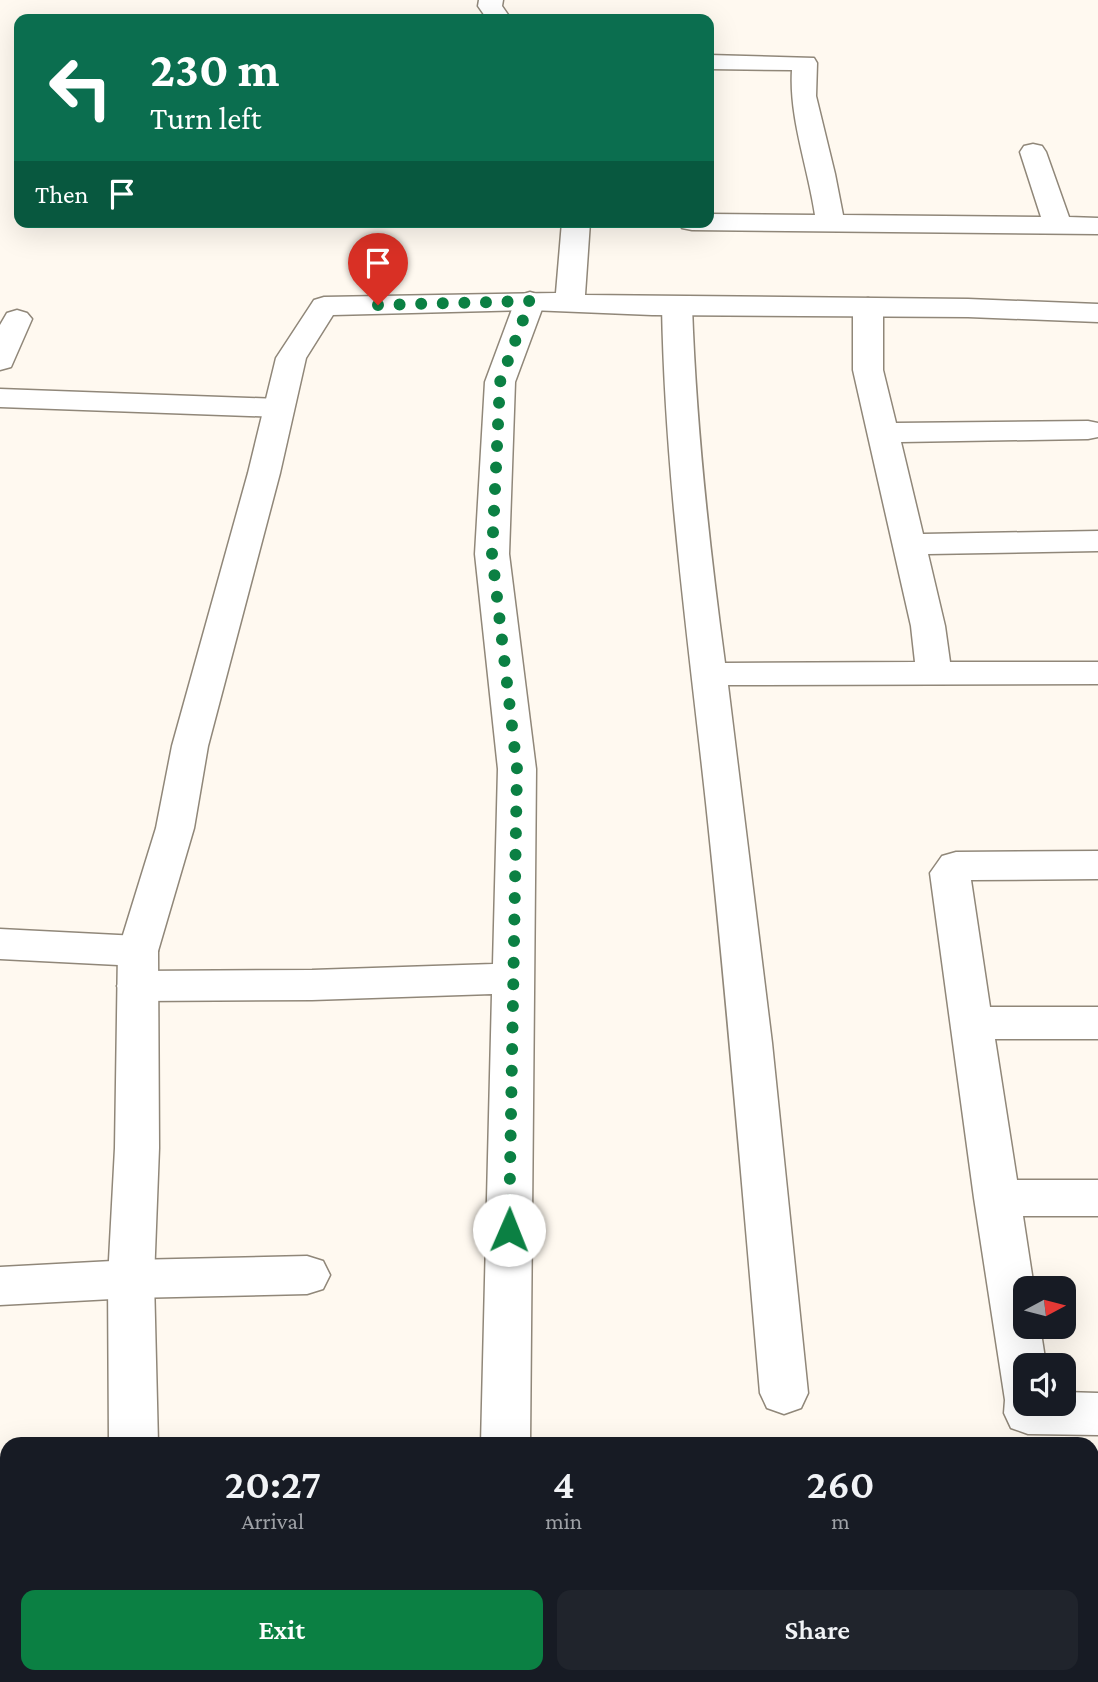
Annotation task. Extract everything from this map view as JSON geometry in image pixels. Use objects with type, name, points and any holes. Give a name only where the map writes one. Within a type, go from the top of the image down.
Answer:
[{"type":"street","points":[[714,62],[805,62],[803,96],[822,174],[830,223]]},
{"type":"street","points":[[1033,152],[1058,225]]},
{"type":"street","points":[[714,222],[1098,226]]},
{"type":"street","points":[[570,303],[576,228]]},
{"type":"street","points":[[505,1437],[517,769],[492,554],[500,382],[530,301]]},
{"type":"street","points":[[134,1437],[131,1279],[137,1148],[138,968],[175,828],[190,746],[264,473],[291,358],[324,306],[530,301],[1098,313]]},
{"type":"street","points":[[677,306],[680,388],[692,540],[751,1043],[784,1393]]},
{"type":"street","points":[[868,307],[868,370],[928,626],[934,676]]},
{"type":"street","points":[[0,361],[17,319]]},
{"type":"street","points":[[0,398],[279,408]]},
{"type":"street","points":[[884,433],[1088,430]]},
{"type":"street","points":[[908,544],[1098,541]]},
{"type":"street","points":[[709,674],[934,676],[1098,673]]},
{"type":"street","points":[[1020,1353],[950,873],[953,867],[1098,864]]},
{"type":"street","points":[[0,944],[138,968],[312,985],[513,978]]},
{"type":"street","points":[[972,1023],[1098,1023]]},
{"type":"street","points":[[996,1198],[1098,1198]]},
{"type":"street","points":[[0,1286],[131,1279],[307,1275]]},
{"type":"street","points":[[1076,1414],[1098,1414]]},
{"type":"route","points":[[378,305],[530,301],[500,382],[492,554],[517,769],[509,1230]]}]
